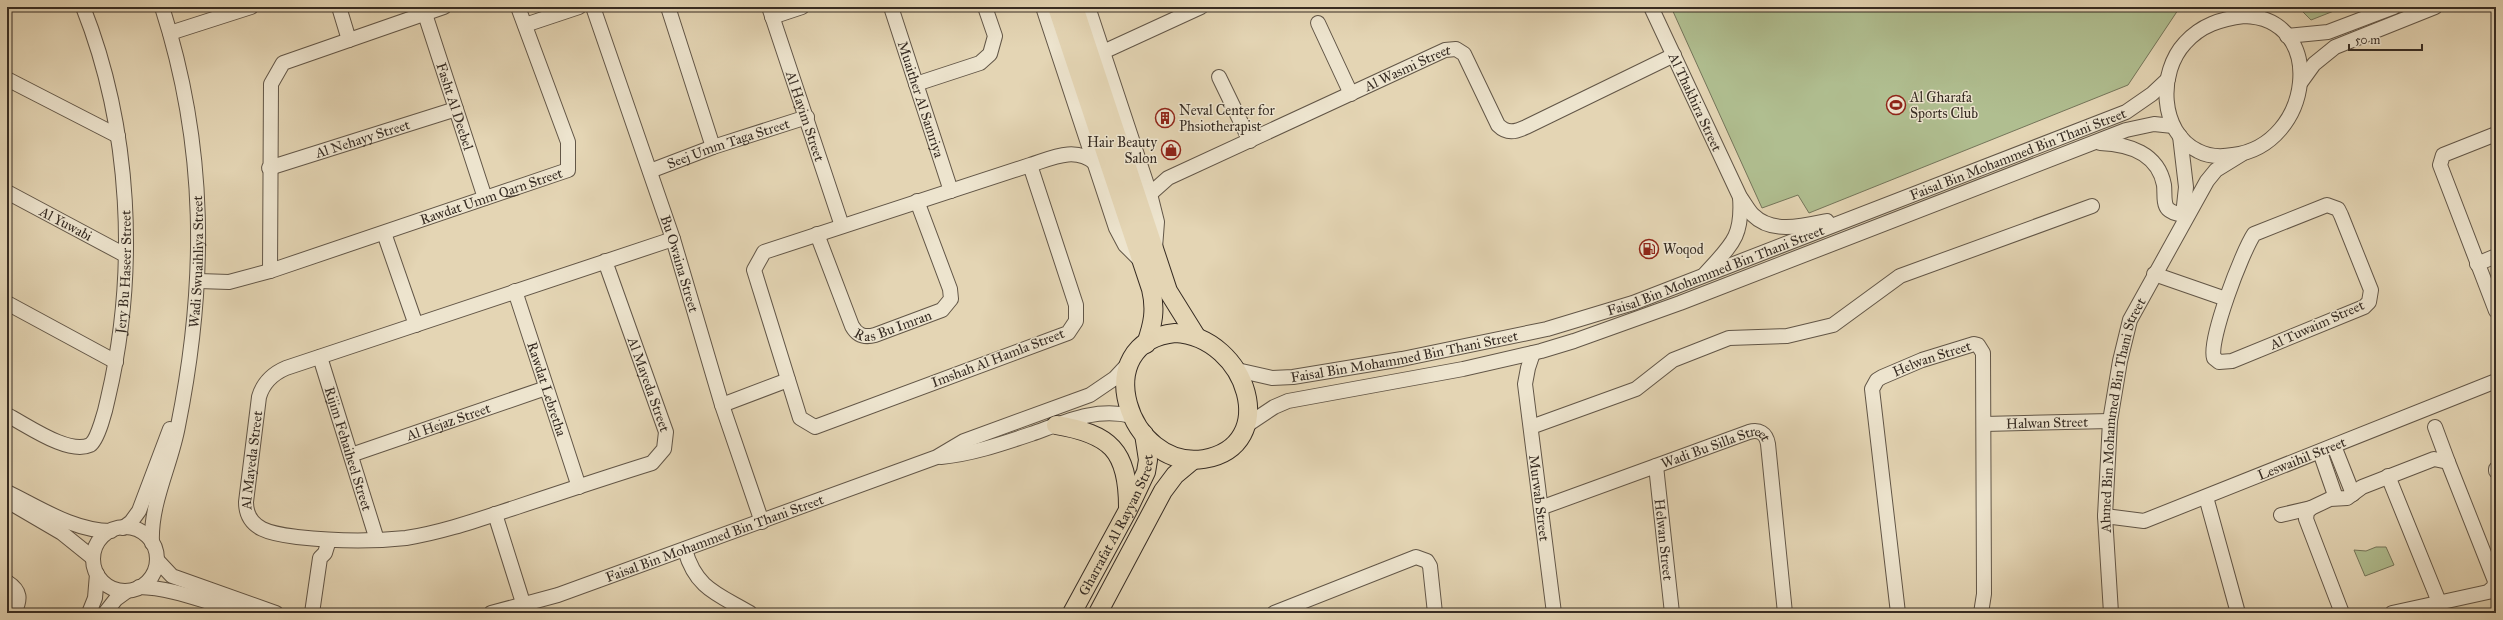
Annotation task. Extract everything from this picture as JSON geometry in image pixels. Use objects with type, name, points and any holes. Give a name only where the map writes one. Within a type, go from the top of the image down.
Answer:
[{"type":"main road","points":[[1057,7],[1082,84],[1147,256],[1170,296],[1196,336],[1219,350],[1237,370],[1248,402],[1244,427],[1230,447],[1210,458],[1193,460],[1166,452],[1144,434],[1132,416],[1125,398],[1124,385],[1132,360],[1146,344],[1153,322],[1154,310],[1150,289],[1147,256],[1074,7]]},
{"type":"main road","points":[[1082,84],[1082,127]]},
{"type":"main road","points":[[1146,344],[1168,334],[1196,336]]},
{"type":"main road","points":[[1056,425],[1087,431],[1104,440],[1112,448],[1126,472],[1128,510]]},
{"type":"main road","name":"Gharrafat Al Rayyan Street","points":[[1072,613],[1128,510],[1148,465],[1144,434]]},
{"type":"main road","name":"Gharrafat Al Rayyan Street","points":[[1098,613],[1163,491],[1175,475],[1193,460]]},
{"type":"street","name":"Jery Bu Haseer Street","points":[[7,414],[65,445],[77,448],[91,444],[106,408],[116,362],[125,255],[124,203],[118,136],[100,52],[84,7]]},
{"type":"street","name":"Wadi Swuaihliya Street","points":[[152,543],[153,517],[178,425],[193,341],[199,281],[200,218],[195,156],[186,94],[162,7]]},
{"type":"street","points":[[170,33],[251,7]]},
{"type":"street","points":[[339,7],[349,40]]},
{"type":"street","points":[[270,271],[269,168],[271,84],[283,63],[444,7]]},
{"type":"street","name":"Rawdat Umm Qarn Street","points":[[199,281],[229,282],[270,271],[568,170],[568,142],[518,7]]},
{"type":"street","points":[[525,26],[579,7]]},
{"type":"street","name":"Bu Owaina Street","points":[[593,7],[673,239],[722,405],[762,522]]},
{"type":"street","points":[[668,7],[713,147]]},
{"type":"street","points":[[770,12],[802,7]]},
{"type":"street","name":"Muaither Al Samriya","points":[[891,7],[951,191]]},
{"type":"street","points":[[916,84],[980,63],[990,54],[995,36],[985,7]]},
{"type":"street","points":[[1043,7],[1118,234],[1147,256],[1158,232],[1150,194],[1088,7]]},
{"type":"street","points":[[1103,52],[1201,7]]},
{"type":"street","name":"Al Thakhira Street","points":[[1650,7],[1740,197],[1753,215],[1767,224],[1786,228],[1810,225],[1877,209]]},
{"type":"street","points":[[2215,22],[2222,7]]},
{"type":"street","points":[[2260,7],[2268,20],[2287,36],[2297,56],[2301,82],[2296,105],[2284,125],[2266,143],[2242,154],[2213,156],[2204,155],[2191,148],[2176,131],[2167,101],[2168,79],[2172,62],[2184,43],[2197,32],[2215,22],[2244,16],[2268,20]]},
{"type":"street","points":[[2287,36],[2328,32],[2394,7]]},
{"type":"street","points":[[2301,82],[2314,64],[2335,47],[2435,7]]},
{"type":"street","name":"Al Hayim Street","points":[[770,12],[842,226]]},
{"type":"street","name":"Fasht Al Deebel","points":[[424,14],[485,198]]},
{"type":"street","points":[[1318,23],[1350,94]]},
{"type":"street","name":"Al Wasmi Street","points":[[1150,194],[1168,178],[1445,50],[1456,49],[1461,51],[1467,60],[1498,125],[1502,129],[1513,132],[1526,128],[1674,55]]},
{"type":"street","points":[[1219,77],[1250,141]]},
{"type":"street","name":"Faisal Bin Mohammed Bin Thani Street","points":[[1237,370],[1272,378],[1293,377],[1402,359],[1513,337],[1633,303],[2126,112],[2152,94],[2168,79]]},
{"type":"street","points":[[8,81],[118,136]]},
{"type":"street","name":"Al Nehayy Street","points":[[269,168],[456,109]]},
{"type":"street","name":"Seej Umm Taga Street","points":[[650,171],[713,147],[806,117]]},
{"type":"street","name":"Faisal Bin Mohammed Bin Thani Street","points":[[1244,427],[1274,407],[1300,398],[1507,360],[1533,353],[1665,308],[2093,142],[2147,125],[2176,131]]},
{"type":"street","points":[[1069,153],[1079,144],[1082,127]]},
{"type":"street","name":"Ahmed Bin Mohammed Bin Thani Street","points":[[2176,131],[2186,188],[2181,221]]},
{"type":"street","points":[[2496,134],[2448,153],[2440,159],[2440,165],[2496,312]]},
{"type":"street","points":[[2093,142],[2121,144],[2148,156],[2159,170],[2163,183],[2166,206],[2181,221]]},
{"type":"street","points":[[1069,153],[1083,155],[1095,163]]},
{"type":"street","name":"Imshah Al Hamla Street","points":[[1030,165],[1076,305],[1076,321],[1068,333],[815,427],[800,418],[754,270],[764,252],[917,201],[951,191],[1030,165],[1069,153]]},
{"type":"street","name":"Ahmed Bin Mohammed Bin Thani Street","points":[[2111,613],[2105,516],[2110,421],[2130,320],[2181,221],[2212,175],[2242,154]]},
{"type":"street","name":"Al Yuwabi","points":[[7,192],[125,255]]},
{"type":"street","name":"Al Thakhira Street","points":[[1703,276],[1730,246],[1738,234],[1742,218],[1740,197]]},
{"type":"street","name":"Ras Bu Imran","points":[[817,234],[852,326],[859,334],[864,336],[875,335],[942,310],[951,299],[950,289],[917,201]]},
{"type":"street","name":"Al Tuwaim Street","points":[[2327,205],[2338,209],[2371,290],[2369,302],[2364,307],[2226,364],[2214,358],[2212,352],[2226,299],[2254,234],[2327,205]]},
{"type":"street","points":[[1531,427],[1636,389],[1673,360],[1729,338],[1787,336],[1833,325],[1900,276],[2092,206]]},
{"type":"street","points":[[384,233],[416,324]]},
{"type":"street","name":"Al Mayeda Street","points":[[605,261],[666,438],[661,454],[652,462],[495,514],[434,532],[377,540],[322,540],[269,532],[258,527],[250,519],[246,502],[261,391],[268,379],[279,371],[416,324],[605,261],[673,239]]},
{"type":"street","points":[[2477,264],[2496,256]]},
{"type":"street","points":[[2154,274],[2226,299]]},
{"type":"street","name":"Rawdat Lebretha","points":[[515,291],[578,487]]},
{"type":"street","points":[[7,303],[116,362]]},
{"type":"street","name":"Helwan Street","points":[[1898,613],[1874,413],[1874,384],[1882,377],[1922,360],[1974,344],[1981,348],[1983,353],[1984,594],[1981,613]]},
{"type":"street","name":"Murwab Street","points":[[1533,353],[1528,368],[1526,384],[1543,507],[1554,613]]},
{"type":"street","name":"Rijim Fehaiheel Street","points":[[320,357],[377,540]]},
{"type":"street","name":"Faisal Bin Mohammed Bin Thani Street","points":[[491,613],[524,606],[685,550],[937,457],[964,441],[1090,395],[1115,378],[1132,360]]},
{"type":"street","name":"Murwab Street","points":[[1507,360],[1518,370],[1526,384]]},
{"type":"street","points":[[722,405],[788,380]]},
{"type":"street","name":"Leswaihil Street","points":[[2105,516],[2144,521],[2496,381]]},
{"type":"street","name":"Al Hejaz Street","points":[[350,455],[546,388]]},
{"type":"street","name":"Wadi Swuaihliya Street","points":[[117,529],[131,522],[139,511],[182,399]]},
{"type":"street","name":"Faisal Bin Mohammed Bin Thani Street","points":[[937,457],[968,453],[992,447],[1097,412],[1114,412],[1132,416]]},
{"type":"street","name":"Halwan Street","points":[[1984,424],[2110,421]]},
{"type":"street","points":[[2392,613],[2492,591],[2494,587],[2495,581],[2435,427]]},
{"type":"street","name":"Wadi Bu Silla Street","points":[[1543,507],[1754,430],[1764,434],[1768,444],[1785,613]]},
{"type":"street","points":[[987,433],[992,447]]},
{"type":"street","points":[[2334,446],[2353,494]]},
{"type":"street","points":[[2320,452],[2336,498]]},
{"type":"street","points":[[2281,515],[2311,508],[2336,498],[2347,498],[2362,487],[2434,459],[2448,462]]},
{"type":"street","name":"Helwan Street","points":[[1656,466],[1672,613]]},
{"type":"street","points":[[2388,476],[2439,602]]},
{"type":"street","points":[[7,492],[80,527],[95,531],[117,529],[140,531],[152,543],[157,560],[172,576],[276,613]]},
{"type":"street","points":[[2206,497],[2238,613]]},
{"type":"street","points":[[7,500],[71,539],[93,558]]},
{"type":"street","points":[[2311,508],[2307,512],[2306,519],[2342,613]]},
{"type":"street","points":[[495,514],[524,606]]},
{"type":"street","points":[[89,613],[95,598],[97,574],[93,558],[98,542],[117,529]]},
{"type":"street","points":[[312,613],[320,558],[316,552],[322,540]]},
{"type":"street","points":[[685,550],[696,578],[707,588],[750,613]]},
{"type":"street","points":[[1274,613],[1416,557],[1427,561],[1430,566],[1435,613]]},
{"type":"street","points":[[105,613],[116,599],[150,578],[157,560]]},
{"type":"street","points":[[97,574],[103,583],[112,588],[163,588],[219,606],[250,613]]},
{"type":"street","points":[[7,582],[18,591],[20,596],[14,613]]},
{"type":"green space","name":"Al Gharafa Sports Club","points":[[1671,7],[2180,7],[2128,85],[1809,213],[1798,195],[1762,208]]},
{"type":"green space","points":[[2298,7],[2344,7],[2311,20]]},
{"type":"green space","points":[[2376,547],[2386,547],[2394,565],[2365,576],[2354,550],[2366,551]]},
{"type":"place","name":"Al Gharafa Sports Club","points":[[1896,105]]},
{"type":"place","name":"Neval Center for Phsiotherapist","points":[[1165,118]]},
{"type":"place","name":"Hair Beauty Salon","points":[[1171,150]]},
{"type":"place","name":"Woqod","points":[[1649,249]]}]
